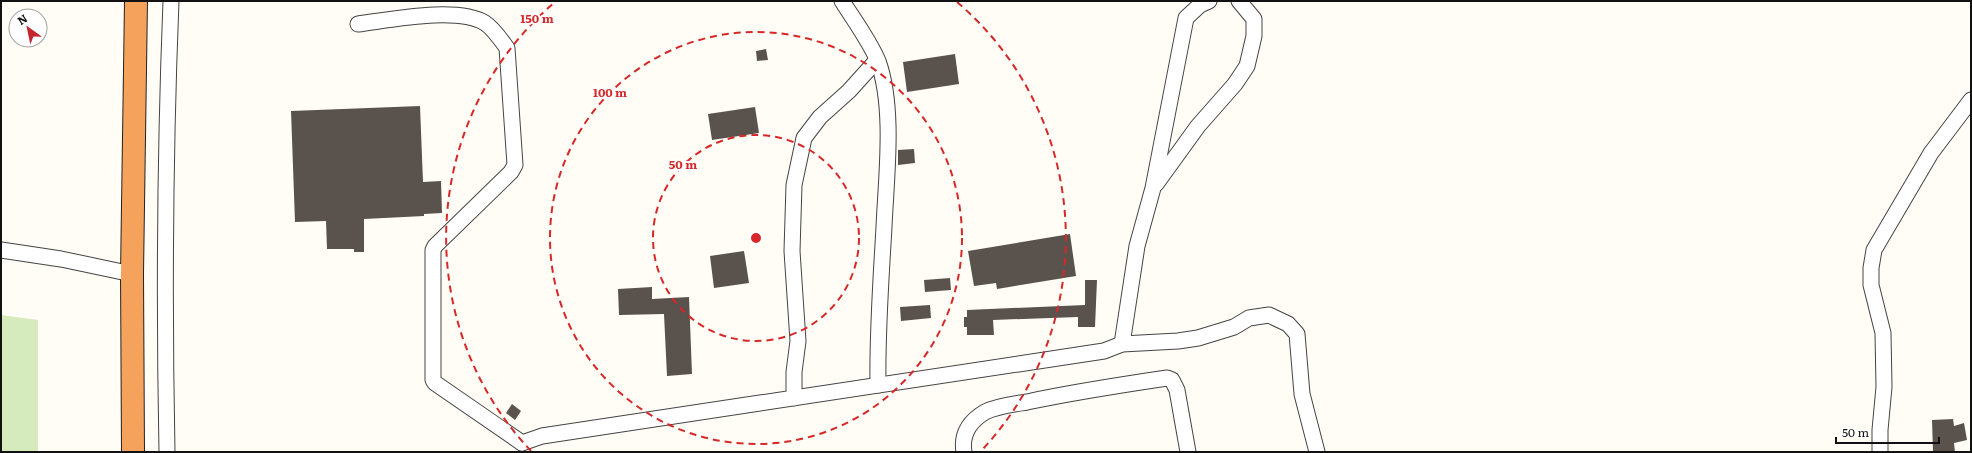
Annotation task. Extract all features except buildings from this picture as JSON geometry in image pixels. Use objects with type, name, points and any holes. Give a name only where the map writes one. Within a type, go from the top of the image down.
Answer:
[{"type":"highway","points":[[134,452],[132,274],[136,1]]},
{"type":"street","points":[[167,452],[165,355],[167,180],[172,1]]},
{"type":"street","points":[[842,1],[877,60],[887,100],[888,178],[877,342],[878,385]]},
{"type":"street","points":[[1122,344],[1137,246],[1153,188],[1186,18],[1200,5],[1209,1]]},
{"type":"street","points":[[1153,188],[1198,126],[1235,84],[1247,66],[1254,36],[1254,19],[1239,1]]},
{"type":"street","points":[[358,24],[410,17],[469,16],[485,23],[497,34],[507,48],[515,166],[511,172],[435,246],[433,250],[433,380],[522,447],[542,436],[1104,351],[1122,344],[1178,341],[1198,338],[1234,327],[1249,318],[1269,315],[1288,324],[1297,334],[1302,394],[1317,452]]},
{"type":"street","points":[[794,398],[794,372],[798,341],[792,251],[794,192],[804,138],[820,117],[849,91],[877,60]]},
{"type":"street","points":[[1880,452],[1880,430],[1884,387],[1883,333],[1871,285],[1871,268],[1874,250],[1931,153],[1971,100]]},
{"type":"street","points":[[1,250],[61,259],[132,274]]},
{"type":"street","points":[[964,452],[963,444],[966,430],[974,420],[987,411],[1076,391],[1167,378],[1172,380],[1177,390],[1188,452]]},
{"type":"green space","points":[[1,315],[38,320],[38,452],[1,452]]}]
